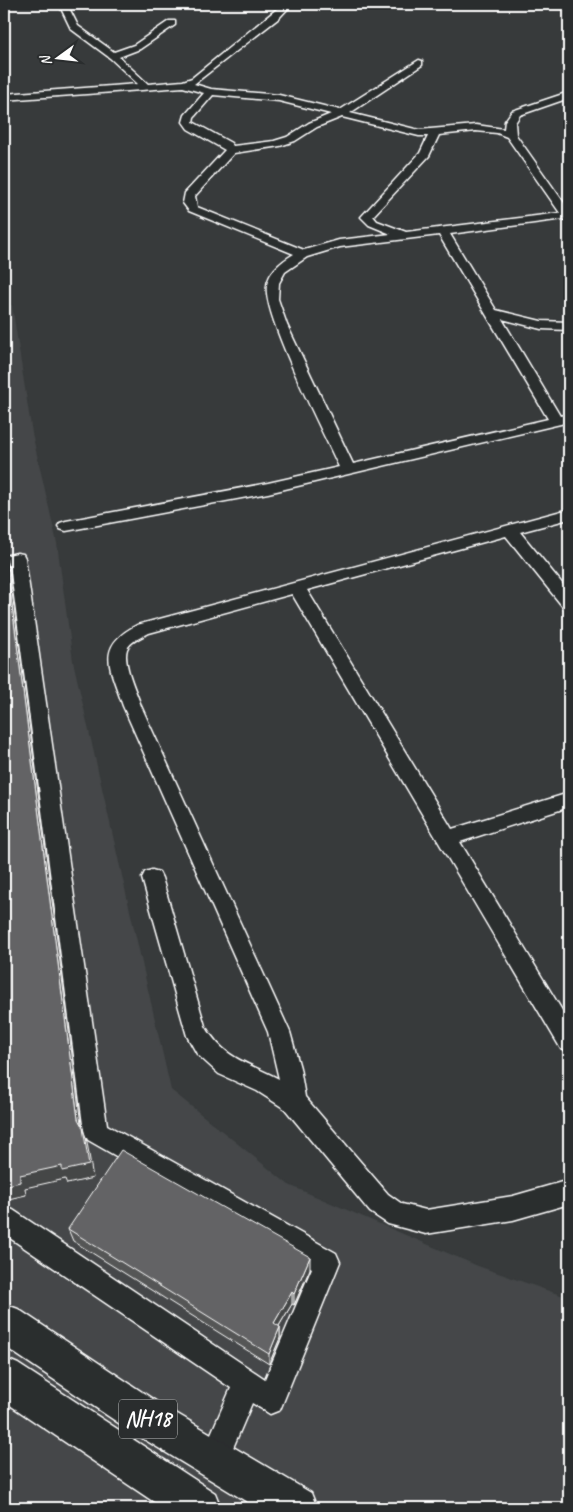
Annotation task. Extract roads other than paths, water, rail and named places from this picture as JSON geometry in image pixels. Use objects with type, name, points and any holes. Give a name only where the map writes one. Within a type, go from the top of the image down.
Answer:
[{"type":"highway","name":"NH18","points":[[4,1323],[214,1459],[296,1508]]},
{"type":"highway","name":"NH18","points":[[4,1378],[200,1508]]},
{"type":"street","points":[[62,4],[74,27],[113,56],[146,87]]},
{"type":"street","points":[[4,96],[184,84],[195,80],[276,16],[288,4]]},
{"type":"street","points":[[113,56],[137,47],[172,23]]},
{"type":"street","points":[[230,150],[276,144],[291,139],[323,120],[342,113],[419,63]]},
{"type":"street","points":[[184,84],[210,92],[264,96],[342,113],[412,132],[435,133],[490,127],[511,135]]},
{"type":"street","points":[[210,92],[189,117],[188,122],[192,127],[227,144],[230,150]]},
{"type":"street","points":[[477,127],[569,95]]},
{"type":"street","points":[[348,470],[281,325],[272,298],[273,283],[280,270],[303,254],[339,244],[568,216],[511,135],[509,123],[516,113]]},
{"type":"street","points":[[405,235],[373,223],[368,217],[369,212],[425,154],[435,133]]},
{"type":"street","points":[[230,150],[228,155],[189,195],[189,203],[193,209],[303,254]]},
{"type":"street","points":[[66,526],[268,488],[563,419],[492,313],[442,230]]},
{"type":"street","points":[[492,313],[541,325],[569,326]]},
{"type":"street","points":[[294,1102],[289,1068],[279,1032],[139,722],[119,667],[118,649],[126,638],[143,629],[569,514]]},
{"type":"street","points":[[510,530],[569,603]]},
{"type":"street","points":[[4,1219],[270,1400],[327,1262],[96,1132],[8,556]]},
{"type":"street","points":[[297,588],[569,1042]]},
{"type":"street","points":[[448,838],[569,800]]},
{"type":"street","points":[[152,878],[195,1029],[203,1046],[217,1062],[240,1074],[270,1085],[294,1102],[380,1203],[397,1215],[426,1222],[513,1208],[569,1192]]},
{"type":"street","points":[[214,1459],[246,1383]]}]
